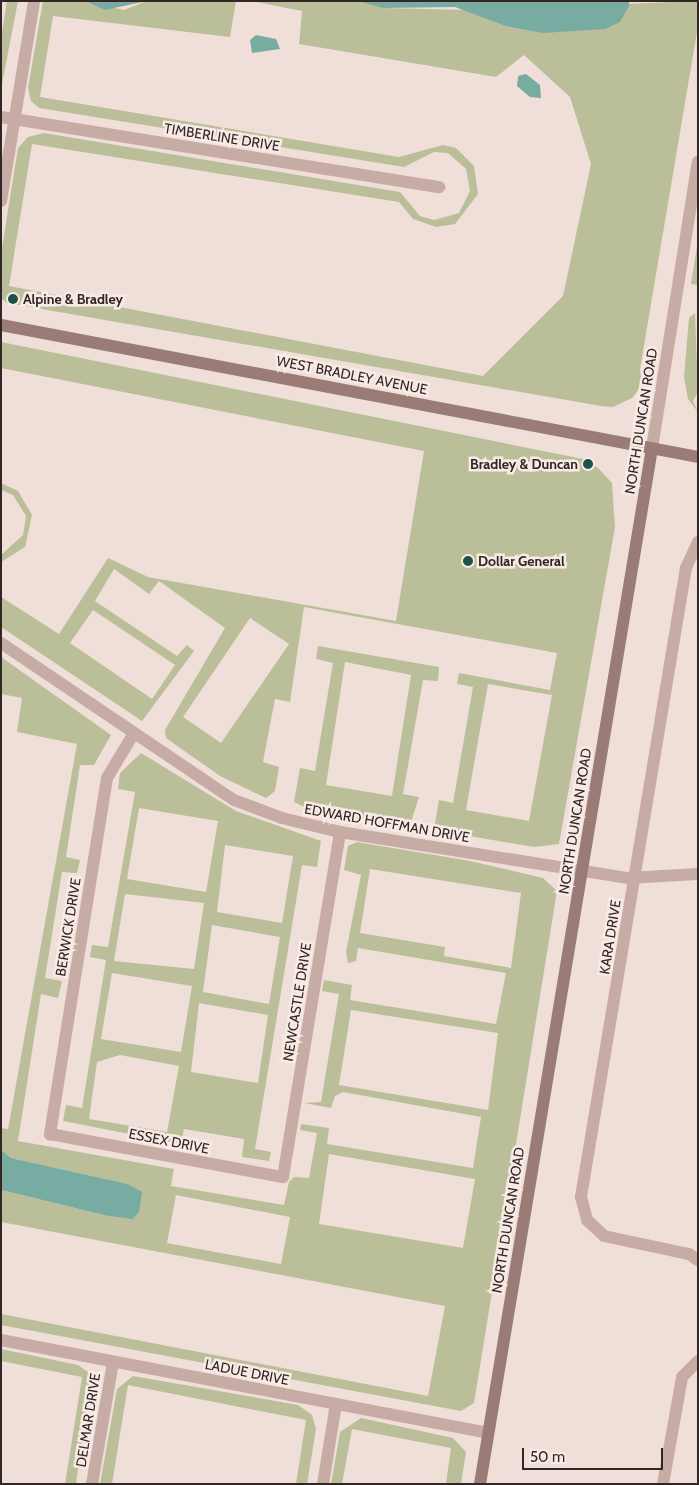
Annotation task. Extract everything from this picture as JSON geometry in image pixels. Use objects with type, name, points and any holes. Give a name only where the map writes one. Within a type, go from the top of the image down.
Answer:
[{"type":"main road","name":"WEST BRADLEY AVENUE","points":[[1,325],[698,457]]},
{"type":"main road","name":"NORTH DUNCAN ROAD","points":[[480,1484],[652,448]]},
{"type":"street","points":[[1,201],[34,1]]},
{"type":"street","name":"TIMBERLINE DRIVE","points":[[1,116],[439,187]]},
{"type":"street","name":"NORTH DUNCAN ROAD","points":[[652,448],[698,162]]},
{"type":"street","name":"KARA DRIVE","points":[[698,542],[686,568],[583,1209],[587,1220],[604,1236],[689,1254],[698,1260]]},
{"type":"street","name":"EDWARD HOFFMAN DRIVE","points":[[1,643],[234,800],[282,818],[340,832],[635,878],[698,874]]},
{"type":"street","name":"BERWICK DRIVE","points":[[50,1134],[107,778],[134,733]]},
{"type":"street","name":"NEWCASTLE DRIVE","points":[[283,1177],[340,832]]},
{"type":"street","name":"ESSEX DRIVE","points":[[50,1134],[283,1177]]},
{"type":"street","name":"LADUE DRIVE","points":[[1,1340],[488,1433]]},
{"type":"street","points":[[663,1484],[682,1377],[698,1360]]},
{"type":"street","name":"DELMAR DRIVE","points":[[92,1484],[113,1362]]},
{"type":"street","points":[[323,1484],[336,1404]]},
{"type":"green space","points":[[7,1],[18,1],[1,89],[1,38]]},
{"type":"green space","points":[[43,1],[86,1],[124,10],[147,1],[236,1],[230,37],[53,16],[40,97],[399,157],[443,145],[456,148],[474,166],[478,194],[455,224],[436,227],[413,219],[399,202],[32,144],[9,286],[483,376],[563,296],[591,164],[570,97],[524,55],[496,77],[299,44],[302,11],[252,1],[357,1],[383,8],[468,10],[698,1],[698,26],[640,369],[642,385],[632,398],[613,407],[601,406],[7,303],[1,298],[1,254],[18,148],[28,137],[44,133],[400,192],[420,216],[434,220],[459,213],[470,191],[466,169],[448,153],[434,152],[404,167],[39,108],[31,101],[28,88]]},
{"type":"green space","points":[[698,240],[698,285],[691,284]]},
{"type":"green space","points":[[695,313],[698,392],[693,401],[698,412],[688,399],[684,377],[689,318]]},
{"type":"green space","points":[[1,342],[588,460],[599,469],[612,483],[615,527],[559,844],[534,847],[440,831],[435,823],[439,800],[453,803],[473,687],[457,684],[459,673],[550,690],[557,653],[304,607],[290,702],[275,699],[263,762],[279,767],[275,791],[266,798],[220,776],[166,738],[165,730],[225,628],[159,581],[149,594],[114,569],[95,601],[177,656],[187,645],[194,651],[142,721],[1,627],[1,597],[59,634],[108,558],[148,577],[396,621],[424,451],[1,368]],"holes":[[[93,610],[175,665],[152,699],[70,643]],[[250,618],[289,644],[221,743],[183,717]],[[488,684],[552,695],[529,821],[466,810]]]},
{"type":"green space","points":[[1,483],[18,491],[32,515],[25,547],[1,562],[1,555],[23,535],[26,516],[13,495],[1,490]]},
{"type":"green space","points":[[318,646],[439,667],[438,681],[423,680],[403,794],[419,797],[410,825],[312,811],[294,802],[300,768],[315,771],[333,663],[316,659]],"holes":[[[345,662],[411,675],[392,796],[326,785]]]},
{"type":"green space","points":[[1,657],[111,735],[94,765],[80,765],[66,857],[80,860],[77,873],[62,872],[45,978],[62,981],[58,998],[41,994],[18,1141],[174,1169],[171,1186],[284,1205],[289,1182],[294,1177],[309,1178],[317,1133],[300,1130],[301,1124],[329,1128],[327,1144],[473,1168],[481,1117],[343,1092],[335,1096],[331,1108],[304,1103],[321,1102],[339,994],[322,991],[324,980],[352,985],[350,1000],[496,1024],[506,973],[358,948],[356,961],[348,963],[346,952],[361,875],[344,870],[348,846],[357,842],[470,861],[543,878],[557,891],[474,1403],[461,1411],[1,1325],[1,1314],[428,1396],[445,1306],[1,1222],[1,1190],[104,1215],[142,1193],[128,1184],[11,1158],[1,1150],[1,1128],[8,1129],[77,744],[17,732],[22,698],[1,694]],"holes":[[[370,869],[521,893],[511,968],[444,956],[445,947],[360,933]],[[351,1010],[498,1033],[488,1110],[339,1085]],[[329,1154],[475,1179],[463,1248],[319,1224]],[[176,1195],[290,1217],[281,1264],[167,1243]]]},
{"type":"green space","points":[[141,753],[236,811],[321,841],[317,867],[302,865],[255,1149],[271,1152],[269,1161],[242,1157],[244,1139],[184,1129],[181,1144],[63,1121],[66,1105],[82,1108],[106,960],[90,957],[92,945],[108,947],[135,792],[118,789],[120,773]],"holes":[[[139,808],[218,821],[206,892],[127,879]],[[225,845],[293,856],[282,923],[217,912]],[[125,894],[204,903],[194,969],[114,961]],[[212,925],[280,937],[269,1004],[203,992]],[[112,973],[192,986],[181,1052],[101,1039]],[[199,1003],[268,1015],[258,1083],[191,1072]],[[120,1055],[179,1066],[167,1132],[89,1119],[97,1062]]]},
{"type":"green space","points":[[1,1349],[78,1365],[91,1374],[76,1484],[65,1484],[82,1377],[1,1361]]},
{"type":"green space","points":[[133,1376],[298,1405],[312,1415],[316,1429],[307,1484],[296,1484],[306,1420],[128,1385],[112,1484],[100,1484],[117,1389]]},
{"type":"green space","points":[[361,1418],[453,1438],[466,1452],[461,1484],[446,1484],[451,1448],[352,1429],[342,1484],[331,1484],[340,1432]]},
{"type":"water","points":[[86,1],[147,1],[105,10]]},
{"type":"water","points":[[357,1],[629,1],[629,6],[620,22],[605,29],[543,33],[506,26],[455,7],[383,8]]},
{"type":"water","points":[[256,35],[276,39],[280,49],[252,53],[250,40]]},
{"type":"water","points":[[526,74],[540,85],[541,98],[530,97],[517,86],[518,76]]},
{"type":"water","points":[[1,1150],[11,1158],[128,1184],[142,1192],[139,1212],[132,1219],[104,1215],[1,1190]]},
{"type":"place","name":"Alpine & Bradley","points":[[13,299]]},
{"type":"place","name":"Bradley & Duncan","points":[[588,464]]},
{"type":"place","name":"Dollar General","points":[[468,561]]}]
